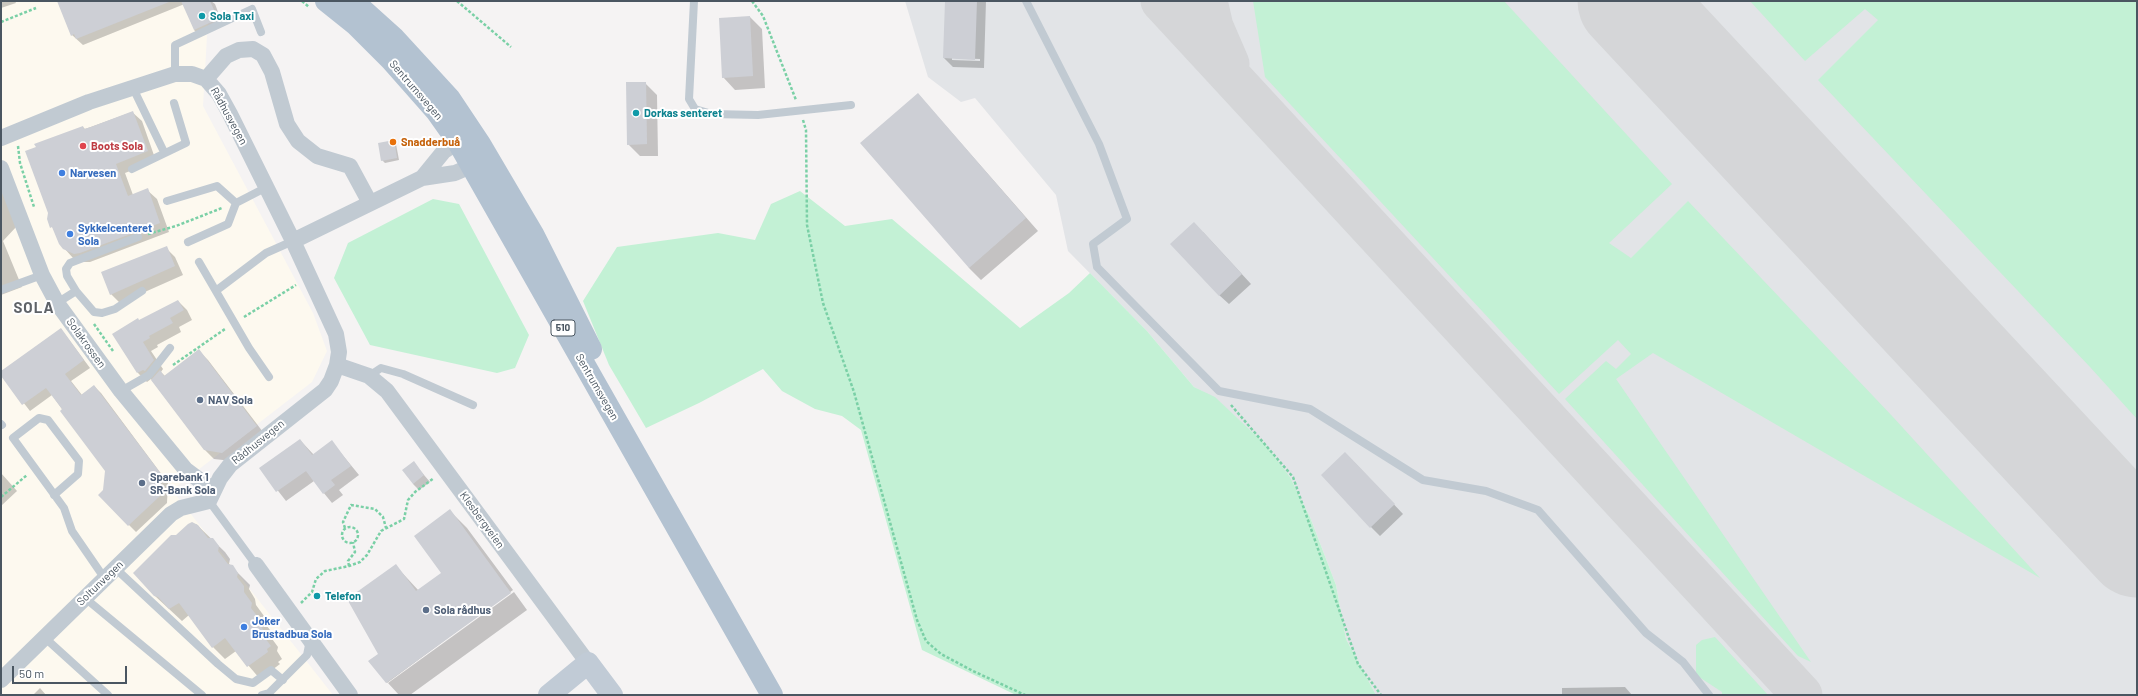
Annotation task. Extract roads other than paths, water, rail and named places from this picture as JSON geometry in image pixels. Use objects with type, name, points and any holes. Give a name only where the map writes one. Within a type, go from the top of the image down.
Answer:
[{"type":"main road","name":"Sentrumsvegen","points":[[326,1],[356,25],[391,60],[436,111],[458,142],[772,695]]},
{"type":"main road","name":"Sentrumsvegen","points":[[353,1],[394,38],[450,100],[480,144],[533,234],[662,485],[789,695]]},
{"type":"street","points":[[1,138],[89,102],[175,74],[192,74],[206,78],[226,56],[239,50],[253,49],[263,55],[272,72],[287,124],[298,141],[317,156],[350,166],[370,203]]},
{"type":"street","name":"Rådhusvegen","points":[[206,78],[219,94],[267,187],[336,334],[339,352],[337,365],[331,381],[325,390],[240,456],[220,478],[211,496]]},
{"type":"street","points":[[293,241],[422,178],[455,173],[471,166],[480,144],[458,142],[444,151],[422,178]]},
{"type":"street","name":"Solakrossen","points":[[1,168],[42,275],[56,302],[121,391],[186,470],[211,496]]},
{"type":"street","name":"Klesbergveien","points":[[337,365],[369,376],[387,391],[612,695]]},
{"type":"street","name":"Soltunvegen","points":[[1,680],[171,514],[211,496]]},
{"type":"street","points":[[256,565],[350,695]]},
{"type":"street","points":[[549,695],[588,663]]},
{"type":"lane","points":[[694,1],[689,100],[695,109],[712,114],[758,114],[851,105]]},
{"type":"lane","points":[[1026,1],[1100,144],[1127,219],[1093,244],[1097,267],[1219,391],[1310,409],[1423,480],[1486,491],[1538,510],[1646,633],[1682,662],[1709,695]]},
{"type":"lane","points":[[175,74],[175,45],[252,9],[261,32]]},
{"type":"lane","points":[[133,88],[164,152]]},
{"type":"lane","points":[[132,169],[164,152],[186,143],[174,103]]},
{"type":"lane","points":[[167,201],[217,186],[236,203]]},
{"type":"lane","points":[[188,242],[228,224],[236,203],[267,187]]},
{"type":"lane","points":[[138,237],[70,263],[66,269],[67,276],[76,291],[94,312],[102,313],[115,309],[142,291]]},
{"type":"lane","points":[[217,290],[266,253],[293,241]]},
{"type":"lane","points":[[199,262],[217,290],[249,348],[268,377]]},
{"type":"lane","points":[[1,290],[42,275]]},
{"type":"lane","points":[[56,302],[76,291]]},
{"type":"lane","points":[[121,391],[150,375],[170,348]]},
{"type":"lane","points":[[369,376],[381,368],[404,374],[473,405]]},
{"type":"lane","points":[[54,495],[78,474],[79,461],[48,420],[39,418],[13,438],[35,469],[54,495],[64,508],[72,530],[110,573],[236,679],[253,683],[271,670],[283,680]]},
{"type":"lane","points":[[211,496],[256,565]]},
{"type":"lane","points":[[85,598],[202,695]]},
{"type":"lane","points":[[44,637],[108,695]]},
{"type":"lane","points":[[262,695],[269,693],[307,655],[310,640]]},
{"type":"place","name":"Sola Taxi","points":[[202,16]]},
{"type":"place","name":"Dorkas senteret","points":[[636,113]]},
{"type":"place","name":"Snadderbuå","points":[[393,142]]},
{"type":"place","name":"Boots Sola","points":[[83,146]]},
{"type":"place","name":"Narvesen","points":[[62,173]]},
{"type":"place","name":"Sykkelcenteret Sola","points":[[70,234]]},
{"type":"place","name":"NAV Sola","points":[[200,400]]},
{"type":"place","name":"Sparebank 1 SR-Bank Sola","points":[[142,483]]},
{"type":"place","name":"Telefon","points":[[317,596]]},
{"type":"place","name":"Sola rådhus","points":[[426,610]]},
{"type":"place","name":"Joker Brustadbua Sola","points":[[244,627]]},
{"type":"district","name":"SOLA","points":[[34,308]]}]
